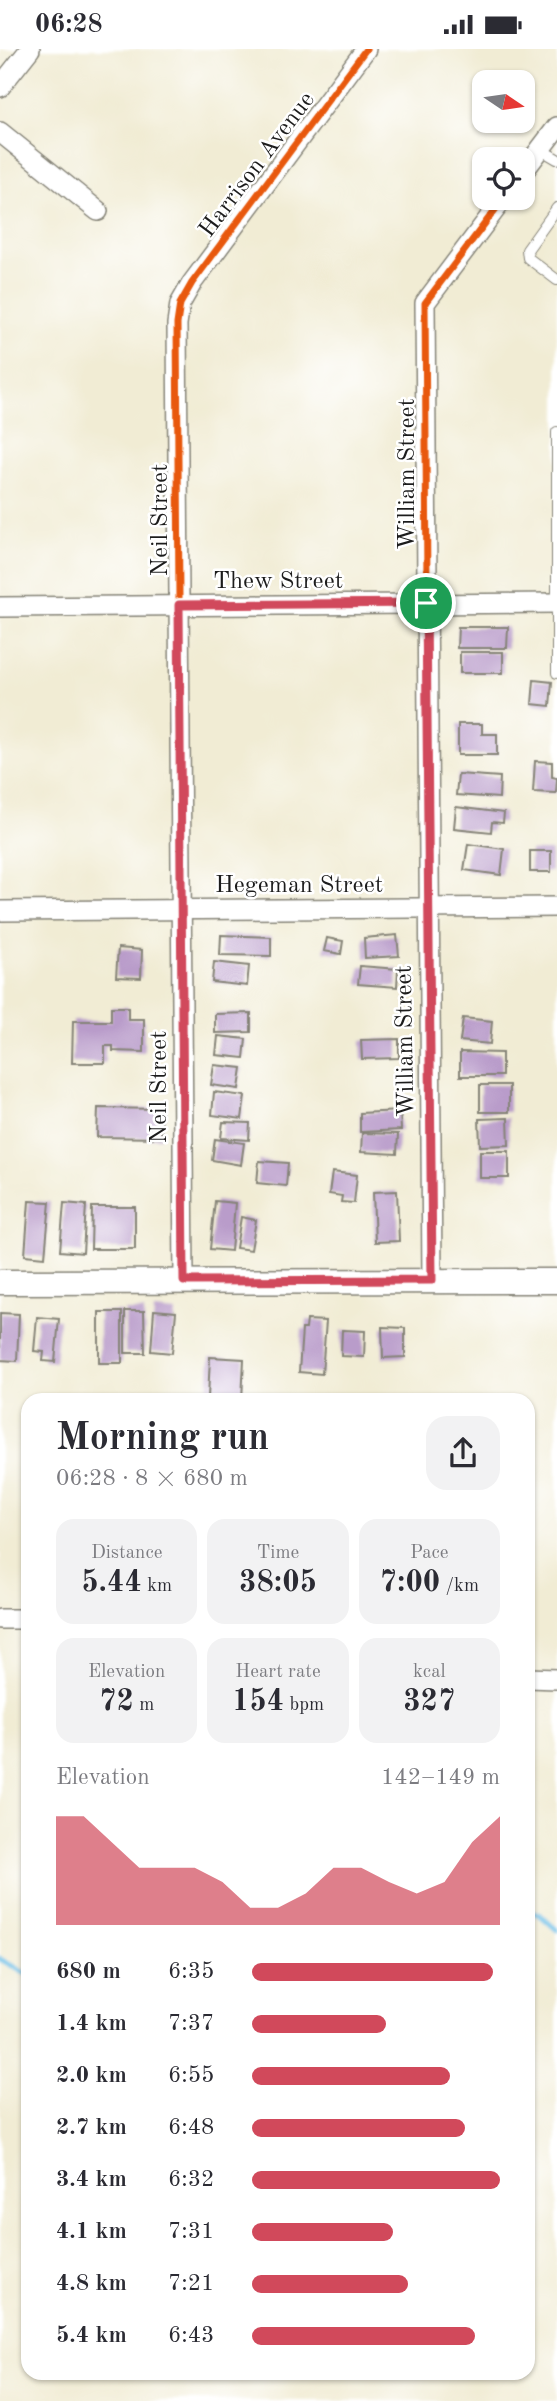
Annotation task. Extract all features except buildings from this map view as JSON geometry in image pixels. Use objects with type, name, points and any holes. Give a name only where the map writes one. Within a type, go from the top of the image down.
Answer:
[{"type":"street","points":[[0,87],[30,49]]},
{"type":"street","name":"Harrison Avenue","points":[[180,304],[192,283],[366,49]]},
{"type":"street","points":[[549,154],[557,127]]},
{"type":"street","points":[[0,132],[98,211]]},
{"type":"street","name":"William Street","points":[[432,1280],[425,303],[495,210]]},
{"type":"street","name":"Neil Street","points":[[180,304],[177,324],[184,1281]]},
{"type":"street","name":"Thew Street","points":[[0,607],[556,603]]},
{"type":"street","name":"Hegeman Street","points":[[0,911],[557,907]]},
{"type":"street","points":[[0,1282],[557,1281]]},
{"type":"street","points":[[0,1619],[21,1619]]},
{"type":"street","points":[[535,1678],[557,1679]]},
{"type":"lane","points":[[557,208],[527,250],[528,258],[557,280]]},
{"type":"lane","points":[[557,432],[557,673]]},
{"type":"waterway","points":[[535,1913],[557,1930]]},
{"type":"waterway","points":[[0,1959],[21,1971]]},
{"type":"cycle path","points":[[184,1281],[177,324],[180,304],[192,283],[366,49]]},
{"type":"cycle path","points":[[432,1281],[425,303],[495,210]]},
{"type":"route","points":[[426,603],[432,1280],[184,1281],[179,605],[426,603]]}]
